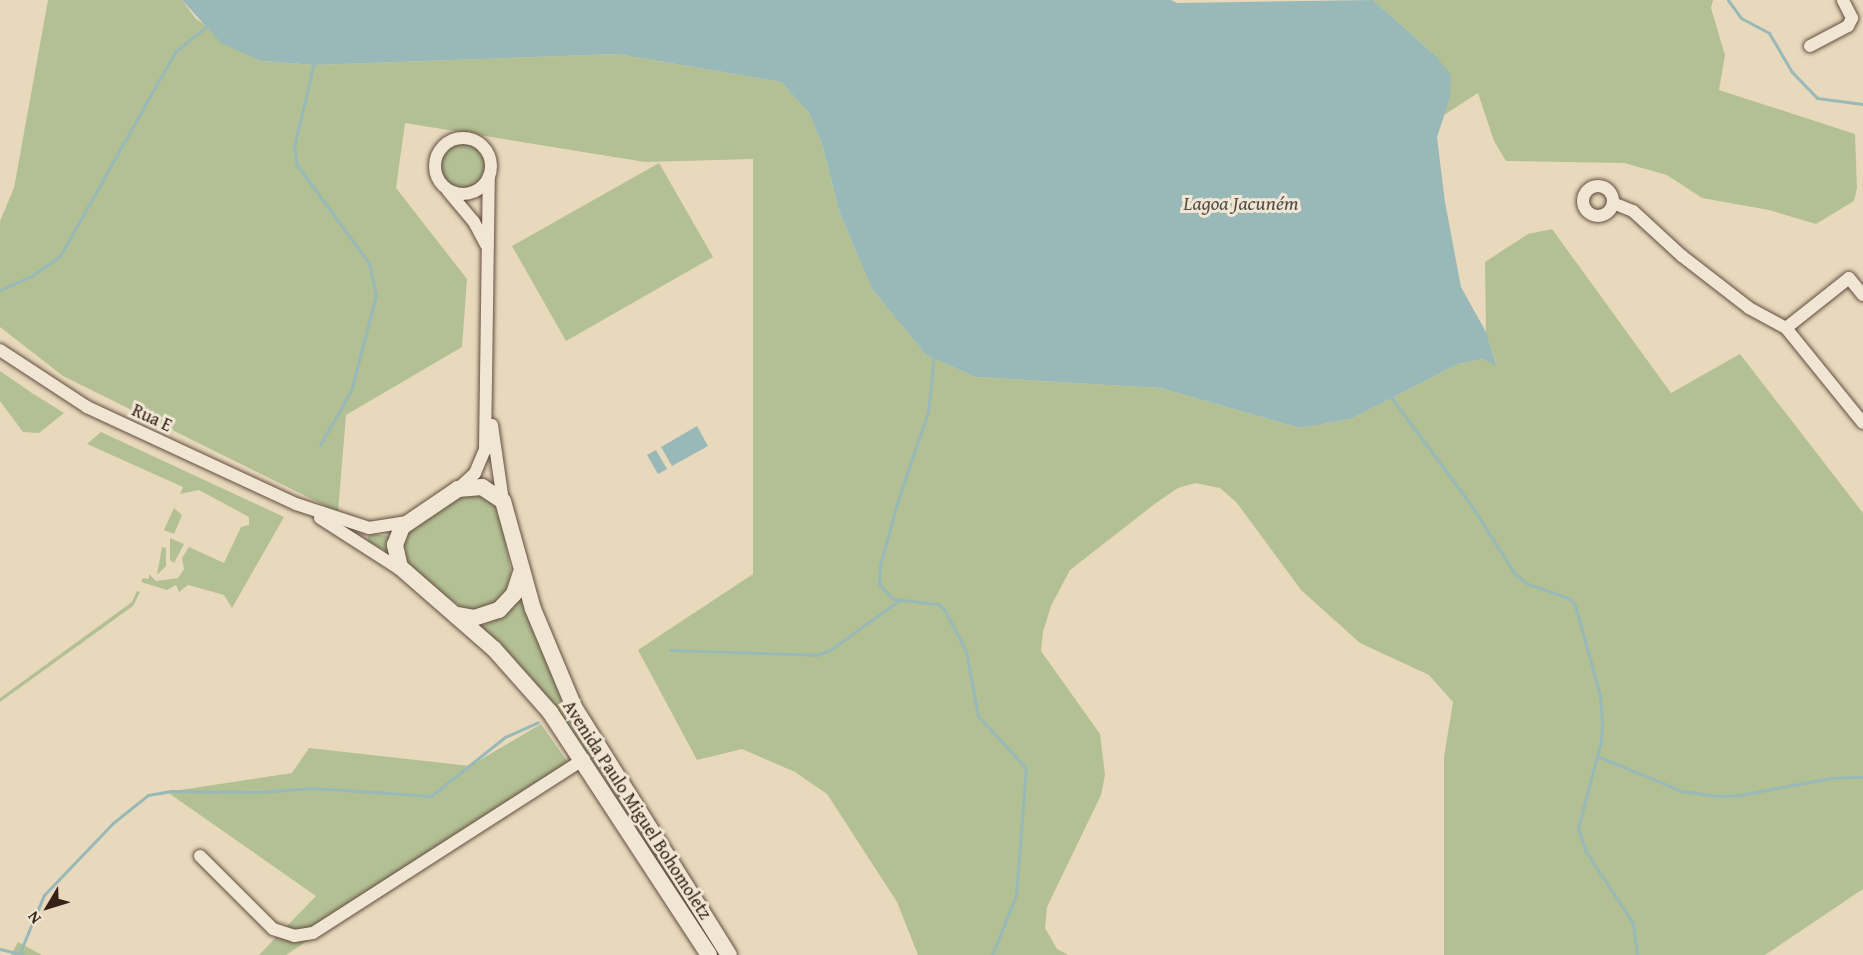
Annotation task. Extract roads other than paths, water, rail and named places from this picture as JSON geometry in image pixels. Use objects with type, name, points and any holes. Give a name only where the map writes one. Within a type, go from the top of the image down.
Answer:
[{"type":"street","points":[[1810,46],[1848,26],[1852,18],[1843,0]]},
{"type":"street","points":[[465,137],[483,146],[491,163],[489,176],[482,187],[470,193],[457,194],[445,188],[437,178],[434,165],[438,152],[452,139],[465,137]]},
{"type":"street","name":"Avenida Paulo Miguel Bohomoletz","points":[[406,522],[458,489],[475,473],[483,458],[488,397],[489,176]]},
{"type":"street","name":"Avenida Paulo Miguel Bohomoletz","points":[[445,188],[474,222],[488,249]]},
{"type":"street","points":[[1613,203],[1633,211],[1682,256],[1749,308],[1786,328],[1863,423]]},
{"type":"street","points":[[1786,328],[1849,278],[1863,294]]},
{"type":"street","name":"Rua E","points":[[0,351],[87,407],[296,504],[369,528],[406,522]]},
{"type":"street","name":"Avenida Paulo Miguel Bohomoletz","points":[[488,397],[503,501],[521,573],[551,656],[588,731],[729,955]]},
{"type":"street","points":[[458,489],[482,488],[503,501]]},
{"type":"street","name":"Rua E","points":[[296,504],[405,573]]},
{"type":"street","points":[[405,573],[397,560],[395,545],[406,522]]},
{"type":"street","name":"Avenida Paulo Miguel Bohomoletz","points":[[405,573],[457,615],[512,668],[584,759],[709,955]]},
{"type":"street","points":[[457,615],[483,617],[499,610],[514,594],[521,573]]},
{"type":"street","points":[[200,856],[273,929],[294,936],[313,933],[584,759]]},
{"type":"water","name":"Lagoa Jacuném","points":[[182,0],[1171,0],[1177,3],[1373,0],[1436,56],[1451,75],[1450,98],[1437,137],[1445,202],[1461,287],[1486,332],[1497,367],[1483,359],[1458,364],[1351,419],[1300,428],[1160,388],[975,377],[926,355],[872,289],[839,211],[822,144],[809,113],[781,82],[617,54],[315,65],[261,61],[221,43]]},
{"type":"water","points":[[697,426],[708,446],[672,466],[661,447]]},
{"type":"water","points":[[656,450],[667,469],[658,474],[647,455]]},
{"type":"waterway","points":[[1728,0],[1741,18],[1769,33],[1792,72],[1817,98],[1863,104]]},
{"type":"waterway","points":[[0,290],[33,275],[60,256],[175,52],[208,25]]},
{"type":"waterway","points":[[314,63],[294,147],[297,165],[369,263],[376,295],[351,391],[320,445]]},
{"type":"waterway","points":[[934,355],[928,412],[898,500],[880,565],[879,584],[893,599],[938,604],[944,609],[966,651],[978,716],[1026,768],[1016,895],[992,955]]},
{"type":"waterway","name":"Lagoa Jacuném","points":[[1391,397],[1471,505],[1515,574],[1528,584],[1569,598],[1575,605],[1600,695],[1602,723],[1601,741],[1578,828],[1585,850],[1633,923],[1637,955]]},
{"type":"waterway","points":[[670,650],[817,655],[830,650],[898,601]]},
{"type":"waterway","points":[[20,952],[44,895],[113,823],[148,795],[170,791],[260,792],[314,788],[431,796],[505,737],[538,722]]},
{"type":"waterway","points":[[1597,756],[1682,791],[1716,796],[1740,795],[1830,778],[1863,777]]},
{"type":"waterway","points":[[0,949],[24,955]]}]
